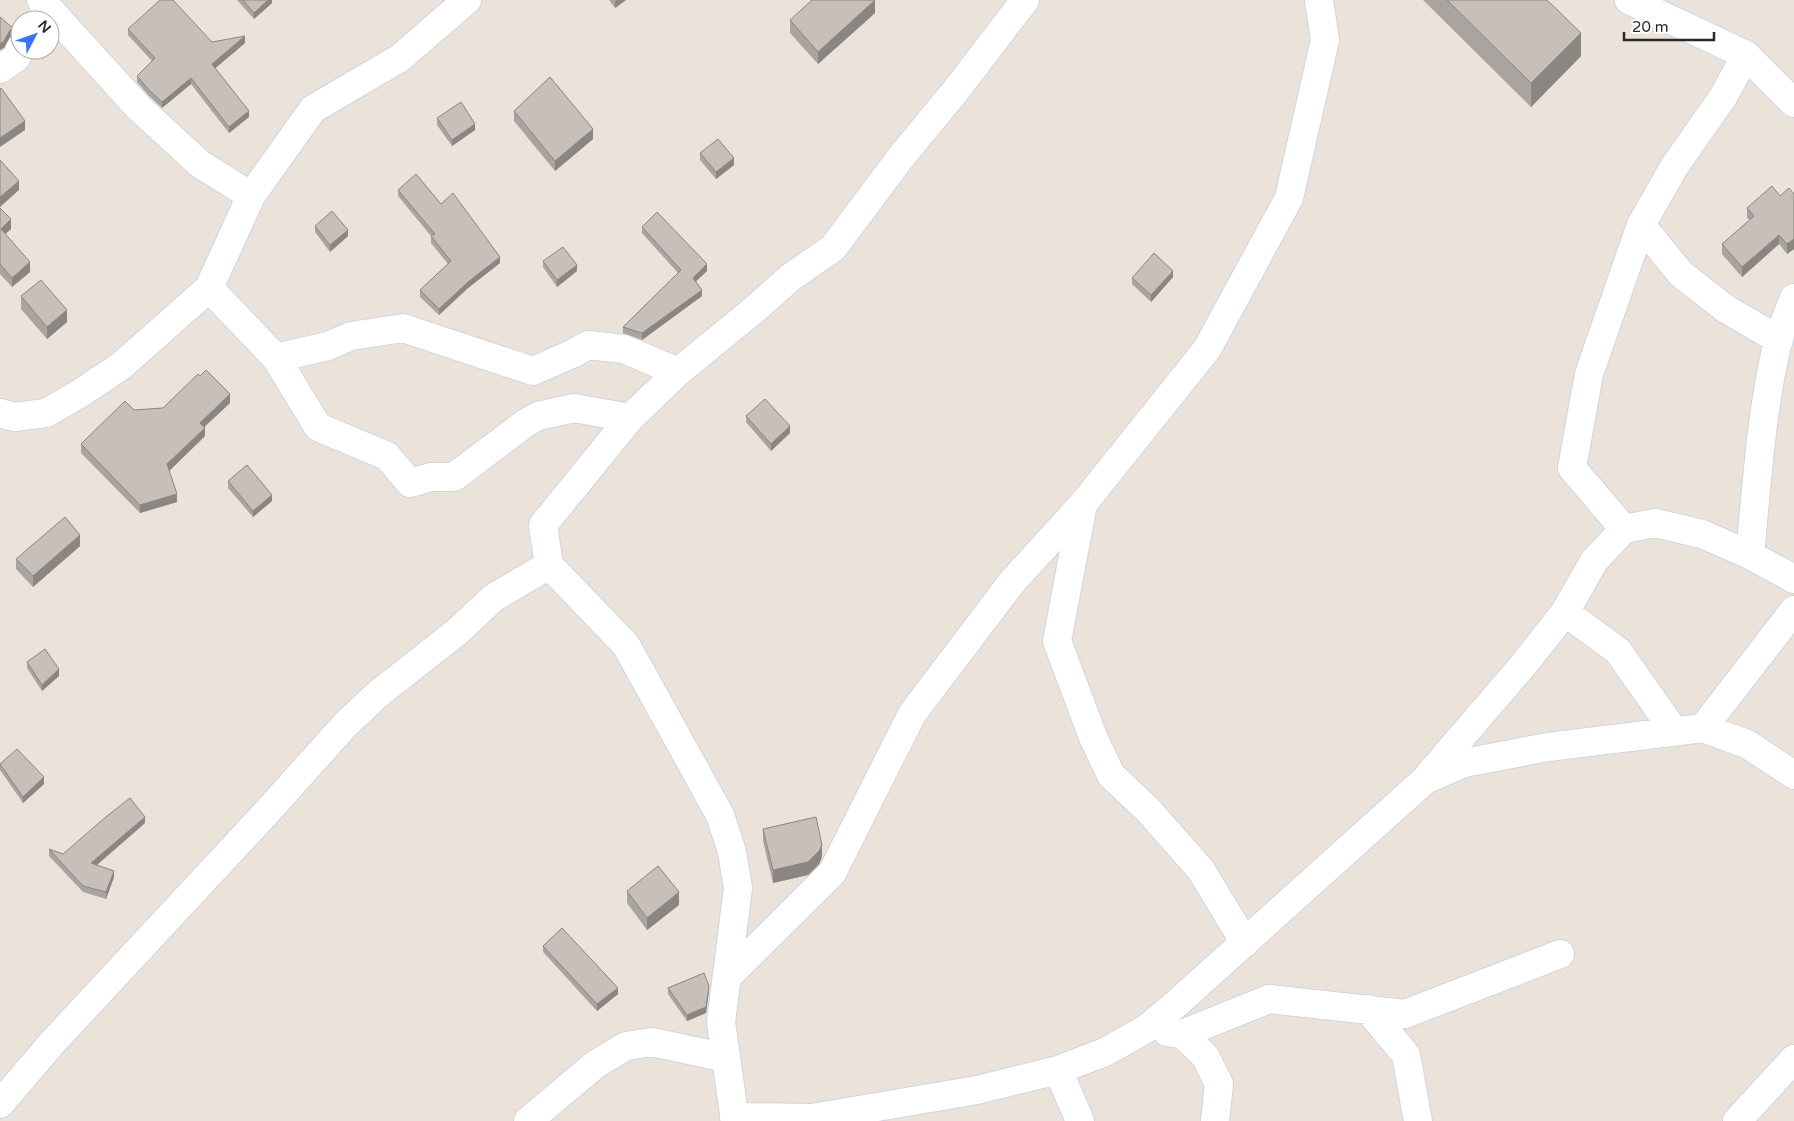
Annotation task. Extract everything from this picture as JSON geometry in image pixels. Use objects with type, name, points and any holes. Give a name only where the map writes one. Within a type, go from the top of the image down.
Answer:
[{"type":"street","points":[[0,413],[14,417],[46,413],[122,366],[209,288],[251,196],[313,109],[400,58],[467,0]]},
{"type":"street","points":[[1025,0],[957,89],[901,157],[833,248],[791,277],[678,372],[630,418],[543,526],[549,565],[626,645],[720,815],[732,852],[738,888],[721,1022],[734,1119],[812,1118],[977,1090],[1058,1070],[1105,1052],[1146,1029],[1245,943],[1425,780],[1524,664],[1564,612],[1594,561],[1624,529],[1655,523],[1702,534],[1750,555],[1794,579]]},
{"type":"street","points":[[727,977],[832,873],[912,714],[1012,582],[1083,504],[1208,349],[1289,198],[1325,40],[1319,0]]},
{"type":"street","points":[[1629,0],[1746,55],[1794,103]]},
{"type":"street","points":[[41,5],[145,114],[200,164],[251,196]]},
{"type":"street","points":[[1624,529],[1572,468],[1589,374],[1641,225],[1674,167],[1723,97],[1746,55]]},
{"type":"street","points":[[0,69],[13,60]]},
{"type":"street","points":[[1641,225],[1681,274],[1726,309],[1779,340]]},
{"type":"street","points":[[209,288],[276,358],[318,427],[387,456],[410,483],[432,477],[454,476],[527,422],[538,416],[574,408],[630,418]]},
{"type":"street","points":[[1750,555],[1758,459],[1767,400],[1779,340],[1794,298]]},
{"type":"street","points":[[276,358],[328,346],[351,336],[403,328],[534,371],[588,345],[624,349],[678,372]]},
{"type":"street","points":[[1083,504],[1057,641],[1092,737],[1110,775],[1148,810],[1200,870],[1245,943]]},
{"type":"street","points":[[0,1104],[52,1043],[266,813],[345,725],[378,694],[458,631],[493,598],[549,565]]},
{"type":"street","points":[[1703,728],[1794,610]]},
{"type":"street","points":[[1564,612],[1618,651],[1674,731]]},
{"type":"street","points":[[1425,780],[1464,764],[1538,748],[1703,728],[1747,744],[1794,775]]},
{"type":"street","points":[[1146,1029],[1182,1034],[1269,999],[1405,1014],[1560,954]]},
{"type":"street","points":[[1368,1009],[1406,1055],[1418,1121]]},
{"type":"street","points":[[1182,1034],[1205,1056],[1219,1084],[1215,1121]]},
{"type":"street","points":[[528,1121],[596,1064],[626,1046],[652,1042],[726,1058]]},
{"type":"street","points":[[1737,1121],[1794,1059]]},
{"type":"street","points":[[1058,1070],[1080,1121]]},
{"type":"building","points":[[160,0],[173,0],[212,42],[245,36],[212,64],[249,111],[229,127],[191,78],[162,102],[137,76],[155,58],[128,29]]},
{"type":"building","points":[[243,0],[268,0],[254,13]]},
{"type":"building","points":[[812,0],[875,0],[818,52],[790,20]]},
{"type":"building","points":[[1447,0],[1547,0],[1581,33],[1531,83]]},
{"type":"building","points":[[0,17],[10,26],[10,30],[4,41],[0,44]]},
{"type":"building","points":[[550,77],[593,129],[555,161],[514,111]]},
{"type":"building","points":[[0,89],[25,121],[0,138]]},
{"type":"building","points":[[461,102],[475,124],[452,140],[437,118]]},
{"type":"building","points":[[718,139],[734,158],[716,172],[700,153]]},
{"type":"building","points":[[0,160],[19,181],[0,197]]},
{"type":"building","points":[[416,174],[441,204],[453,193],[500,257],[468,282],[439,309],[420,290],[451,261],[431,236],[435,234],[398,190]]},
{"type":"building","points":[[1772,186],[1780,196],[1789,188],[1794,194],[1794,239],[1787,244],[1779,235],[1742,267],[1722,244],[1754,216],[1747,208]]},
{"type":"building","points":[[0,208],[11,219],[1,229],[30,262],[12,278],[0,264]]},
{"type":"building","points":[[332,211],[348,230],[330,245],[315,226]]},
{"type":"building","points":[[657,212],[707,264],[693,278],[702,290],[642,333],[623,327],[681,270],[642,227]]},
{"type":"building","points":[[563,247],[577,265],[557,280],[543,261]]},
{"type":"building","points":[[1154,253],[1173,271],[1151,295],[1132,278]]},
{"type":"building","points":[[41,280],[67,310],[47,327],[21,296]]},
{"type":"building","points":[[206,370],[230,394],[200,423],[205,428],[167,464],[177,494],[140,505],[81,444],[125,401],[134,410],[163,408],[198,374],[200,376]]},
{"type":"building","points":[[765,399],[790,426],[771,444],[746,416]]},
{"type":"building","points":[[247,465],[272,495],[253,511],[228,481]]},
{"type":"building","points":[[65,517],[80,535],[33,576],[16,559]]},
{"type":"building","points":[[45,649],[59,669],[42,685],[27,662]]},
{"type":"building","points":[[17,749],[44,777],[23,797],[0,764]]},
{"type":"building","points":[[130,798],[145,817],[91,863],[114,871],[106,892],[83,886],[49,849],[63,854]]},
{"type":"building","points":[[816,817],[822,845],[819,851],[808,862],[773,870],[763,829]]},
{"type":"building","points":[[658,866],[679,892],[647,918],[627,891]]},
{"type":"building","points":[[562,928],[618,988],[597,1004],[543,946]]},
{"type":"building","points":[[704,973],[709,986],[706,1007],[687,1015],[668,988]]}]
